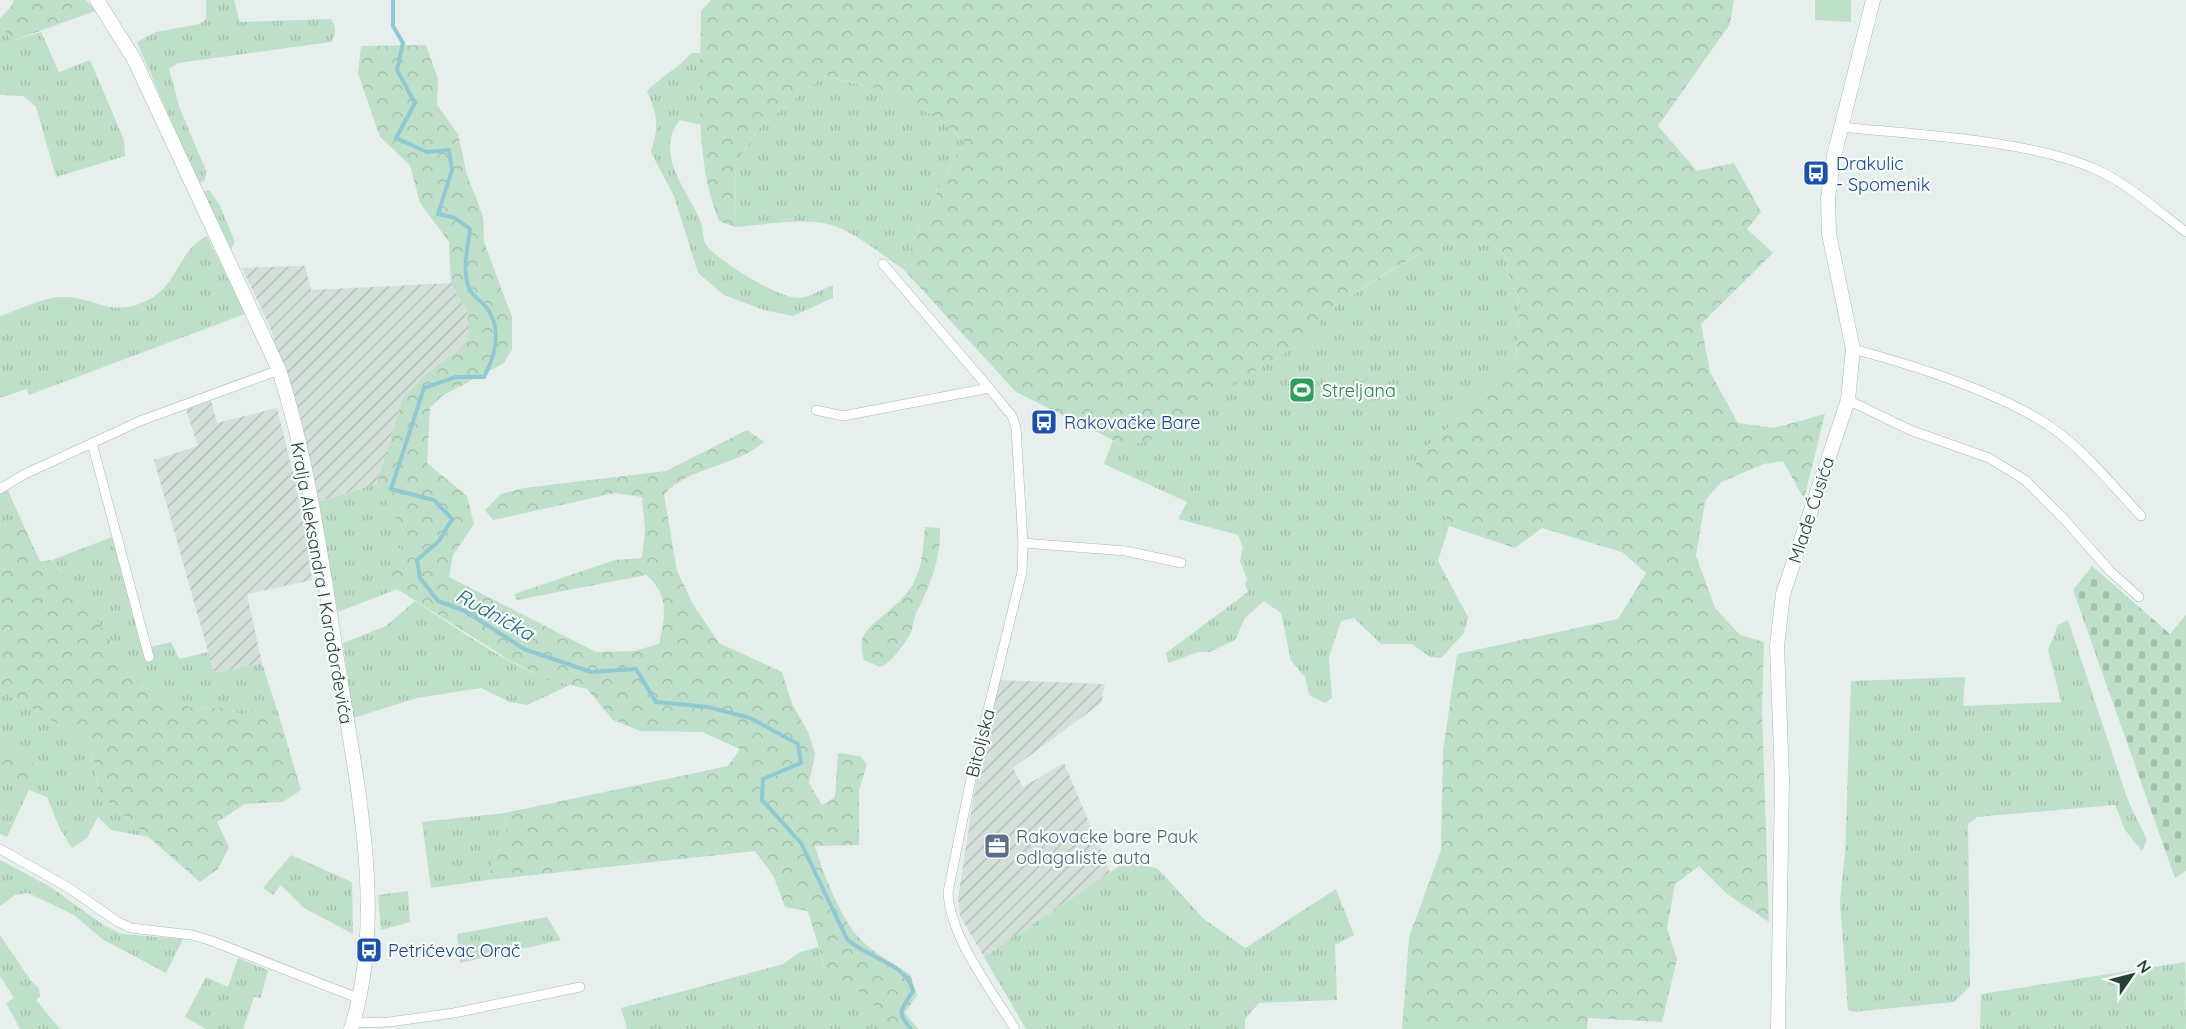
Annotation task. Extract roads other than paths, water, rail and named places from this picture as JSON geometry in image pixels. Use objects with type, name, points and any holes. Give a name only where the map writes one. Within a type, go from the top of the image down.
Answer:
[{"type":"street","name":"Kralja Aleksandra I Karađorđevića","points":[[97,0],[134,59],[279,370],[310,493],[354,769],[367,876],[360,999],[352,1026]]},
{"type":"street","name":"Mlađe Ćusića","points":[[1778,1029],[1782,779],[1777,646],[1782,594],[1848,400],[1853,349],[1829,234],[1828,198],[1841,127],[1873,0]]},
{"type":"street","points":[[1841,127],[1991,144],[2060,157],[2097,170],[2186,232]]},
{"type":"street","name":"Bitoljska","points":[[882,264],[1012,416],[1018,441],[1023,543],[1022,572],[971,779],[948,892],[948,909],[956,929],[1015,1029]]},
{"type":"street","points":[[1853,349],[1953,381],[2034,418],[2063,436],[2141,516]]},
{"type":"street","points":[[0,489],[13,480],[145,419],[279,370]]},
{"type":"street","points":[[816,410],[843,416],[989,388]]},
{"type":"street","points":[[1848,400],[1910,430],[1989,458],[2025,480],[2064,519],[2110,571],[2139,597]]},
{"type":"street","points":[[92,443],[149,657]]},
{"type":"street","points":[[1023,543],[1126,551],[1181,563]]},
{"type":"street","points":[[0,849],[41,871],[99,910],[131,928],[192,935],[212,941],[360,999]]},
{"type":"street","points":[[352,1026],[454,1013],[580,987]]},
{"type":"waterway","name":"Rudnička","points":[[393,0],[393,26],[403,43],[397,70],[415,103],[396,138],[427,152],[449,150],[452,170],[438,214],[455,218],[470,229],[466,259],[467,283],[471,292],[491,315],[496,333],[494,351],[484,377],[456,377],[424,388],[391,489],[434,500],[452,519],[439,541],[417,560],[420,578],[438,601],[465,611],[524,649],[591,672],[636,669],[656,702],[708,707],[750,718],[798,744],[801,763],[763,779],[762,800],[801,843],[847,939],[855,946],[894,967],[909,982],[913,991],[903,1006],[902,1014],[911,1029]]},
{"type":"place","name":"Drakulic - Spomenik","points":[[1816,173]]},
{"type":"place","name":"Streljana","points":[[1302,390]]},
{"type":"place","name":"Rakovačke Bare","points":[[1044,422]]},
{"type":"place","name":"Rakovacke bare Pauk odlagaliste auta","points":[[997,846]]},
{"type":"place","name":"Petrićevac Orač","points":[[369,950]]}]
